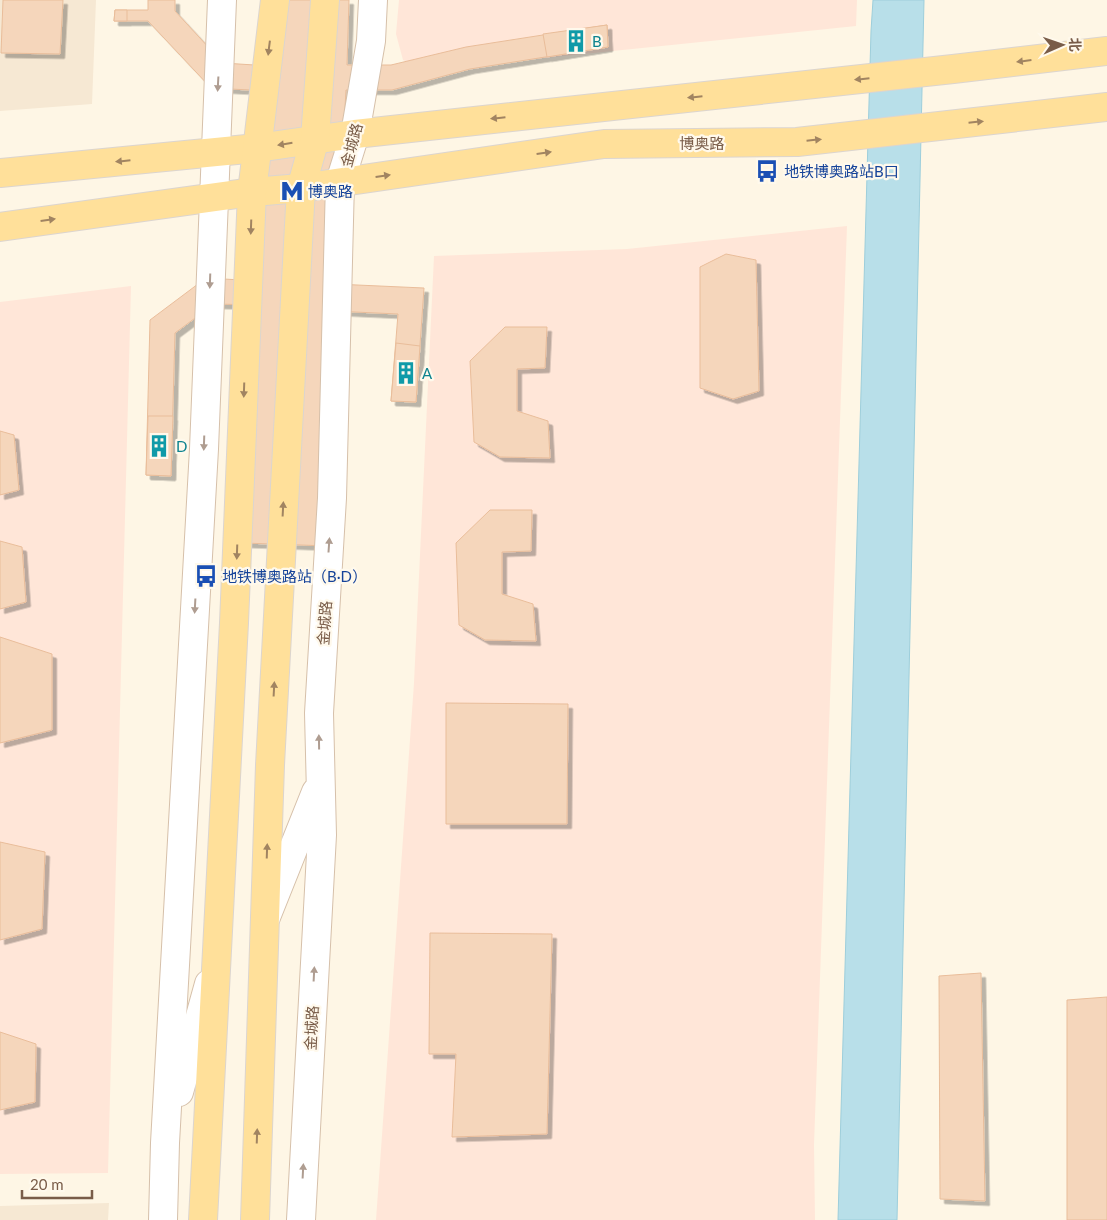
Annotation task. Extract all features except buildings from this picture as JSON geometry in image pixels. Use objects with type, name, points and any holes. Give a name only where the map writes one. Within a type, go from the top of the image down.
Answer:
[{"type":"main road","points":[[163,1220],[165,1143],[203,469],[214,152],[222,0]]},
{"type":"main road","points":[[202,1220],[234,624],[252,192],[274,0]]},
{"type":"main road","points":[[255,1220],[270,765],[301,188],[315,139],[325,0]]},
{"type":"main road","name":"金城路","points":[[301,1220],[322,835],[318,713],[332,498],[340,182],[356,134],[371,41],[373,0]]},
{"type":"main road","points":[[0,173],[257,148],[356,134],[953,70],[1107,51]]},
{"type":"main road","name":"博奥路","points":[[0,227],[252,192],[301,188],[604,144],[797,142],[1107,107]]},
{"type":"main road","points":[[264,920],[320,781]]},
{"type":"main road","points":[[165,1143],[215,964]]},
{"type":"shaded area","points":[[0,0],[96,0],[92,104],[0,111]]},
{"type":"shaded area","points":[[399,0],[857,0],[856,26],[428,70],[403,60],[396,34]]},
{"type":"shaded area","points":[[847,226],[814,1145],[815,1220],[376,1220],[414,683],[434,256],[627,249]]},
{"type":"shaded area","points":[[131,286],[108,1173],[0,1174],[0,302]]},
{"type":"shaded area","points":[[109,1203],[108,1220],[0,1220],[0,1206]]},
{"type":"water","points":[[873,0],[924,0],[897,1220],[838,1220],[871,31]]},
{"type":"place","name":"B","points":[[576,41]]},
{"type":"place","name":"地铁博奥路站B口","points":[[767,171]]},
{"type":"place","name":"博奥路","points":[[292,191]]},
{"type":"place","name":"A","points":[[406,373]]},
{"type":"place","name":"D","points":[[159,446]]},
{"type":"place","name":"地铁博奥路站（B·D）","points":[[206,576]]}]
